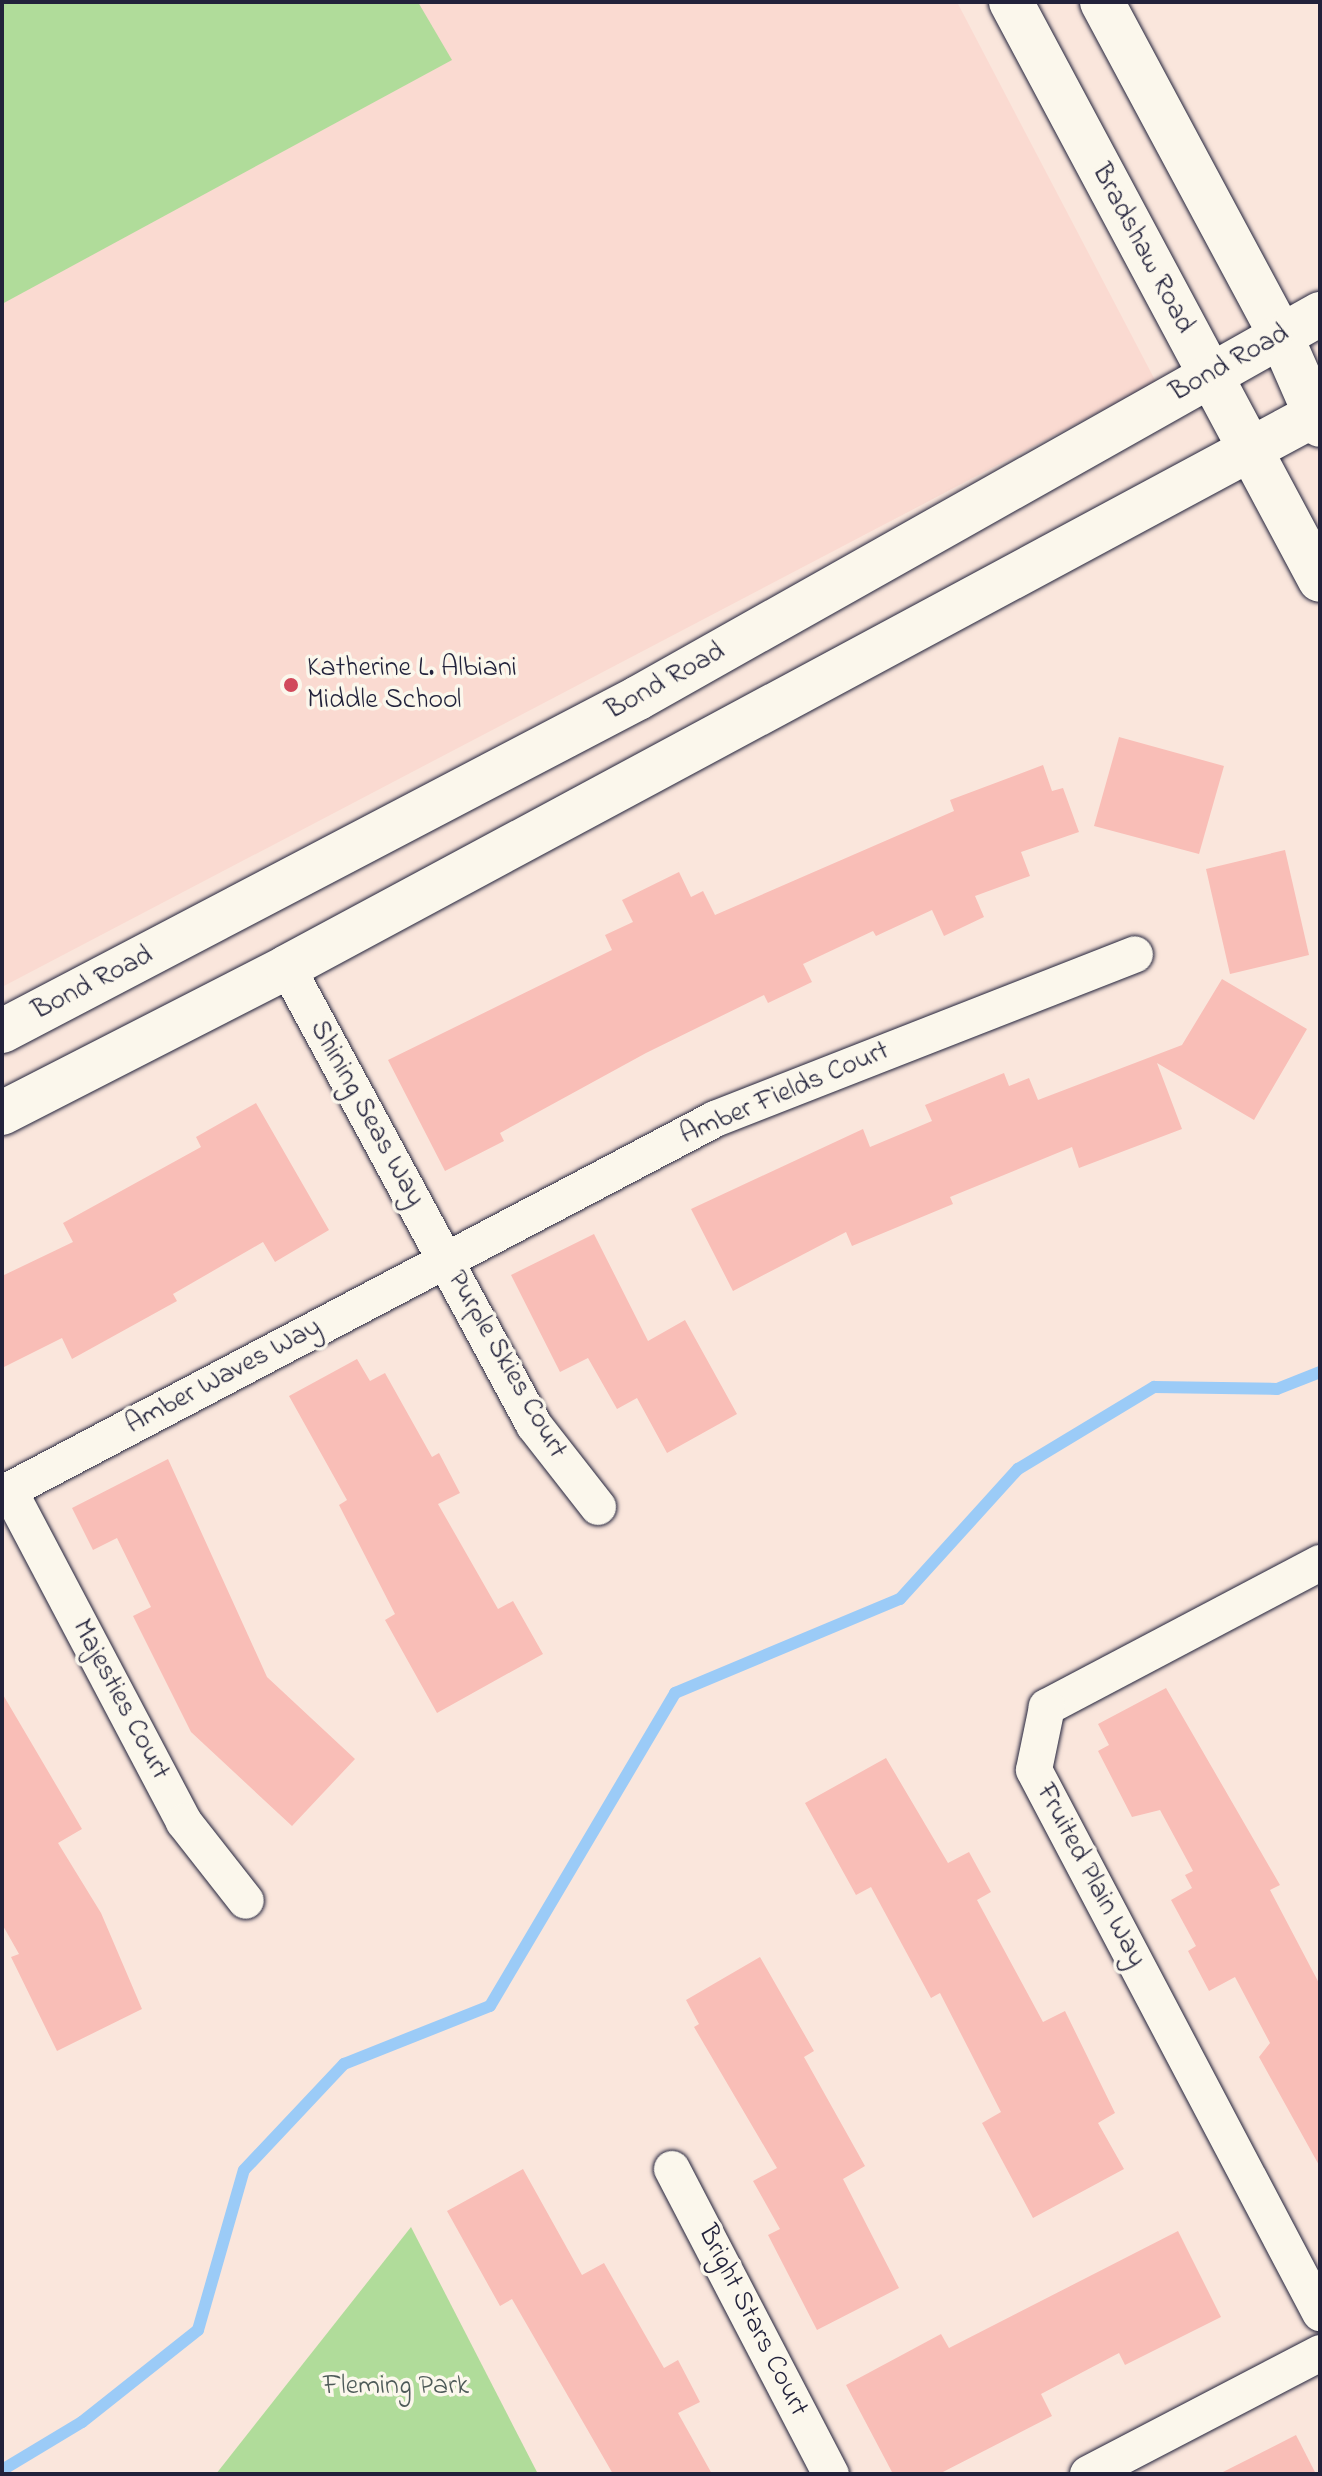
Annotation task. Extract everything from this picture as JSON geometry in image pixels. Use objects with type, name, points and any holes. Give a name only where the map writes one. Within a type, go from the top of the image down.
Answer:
[{"type":"main road","name":"Bradshaw Road","points":[[1011,2],[1320,580]]},
{"type":"main road","points":[[2,1113],[287,967],[1251,449],[1318,417],[1281,336],[1102,2]]},
{"type":"main road","name":"Bond Road","points":[[2,1031],[624,706],[1320,314]]},
{"type":"street","name":"Amber Fields Court","points":[[446,1260],[715,1119],[1135,954]]},
{"type":"street","name":"Shining Seas Way","points":[[287,967],[446,1260]]},
{"type":"street","name":"Amber Waves Way","points":[[5,1492],[446,1260]]},
{"type":"street","name":"Purple Skies Court","points":[[446,1260],[534,1425],[598,1507]]},
{"type":"street","name":"Majesties Court","points":[[5,1492],[184,1822],[246,1901]]},
{"type":"street","name":"Fruited Plain Way","points":[[1320,1563],[1047,1707],[1034,1770],[1320,2313]]},
{"type":"street","name":"Bright Stars Court","points":[[672,2169],[831,2474]]},
{"type":"street","points":[[1088,2474],[1320,2353]]},
{"type":"shaded area","name":"Katherine L. Albiani Middle School","points":[[2,2],[957,2],[1156,382],[2,987]]},
{"type":"green space","points":[[2,2],[418,2],[452,60],[2,304]]},
{"type":"green space","name":"Fleming Park","points":[[411,2227],[538,2474],[216,2474]]},
{"type":"building","points":[[1119,737],[1224,766],[1199,854],[1094,826]]},
{"type":"building","points":[[1043,765],[1052,791],[1063,788],[1079,832],[1021,852],[1030,876],[975,896],[984,917],[944,936],[932,910],[876,936],[873,931],[803,964],[812,982],[768,1003],[764,995],[646,1053],[500,1133],[504,1141],[445,1171],[388,1060],[612,950],[605,935],[633,922],[622,900],[679,872],[691,897],[703,891],[715,915],[954,811],[950,800]]},
{"type":"building","points":[[1285,850],[1309,955],[1230,974],[1206,869]]},
{"type":"building","points":[[1222,979],[1307,1029],[1254,1120],[1157,1063],[1182,1129],[1079,1168],[1072,1147],[950,1197],[953,1204],[852,1246],[846,1232],[733,1291],[691,1209],[863,1129],[870,1147],[932,1121],[925,1105],[1004,1073],[1009,1086],[1029,1078],[1038,1100],[1182,1045]]},
{"type":"building","points":[[256,1103],[329,1230],[275,1262],[263,1242],[173,1294],[177,1301],[72,1359],[62,1338],[2,1368],[2,1276],[73,1242],[63,1223],[201,1147],[196,1137]]},
{"type":"building","points":[[594,1234],[648,1341],[685,1320],[737,1414],[667,1453],[637,1398],[617,1409],[588,1358],[560,1372],[511,1275]]},
{"type":"building","points":[[357,1359],[370,1381],[385,1373],[432,1457],[439,1453],[460,1493],[438,1504],[498,1609],[513,1601],[543,1654],[437,1713],[385,1620],[395,1614],[339,1505],[347,1500],[289,1396]]},
{"type":"building","points":[[168,1459],[267,1677],[355,1759],[292,1826],[191,1732],[133,1616],[151,1607],[117,1538],[93,1550],[72,1508]]},
{"type":"building","points":[[1166,1688],[1280,1885],[1270,1890],[1320,1985],[1320,2167],[1259,2057],[1270,2043],[1235,1977],[1209,1991],[1188,1951],[1196,1946],[1171,1900],[1192,1888],[1185,1875],[1193,1871],[1160,1810],[1132,1817],[1098,1751],[1109,1745],[1098,1724]]},
{"type":"building","points":[[2,1693],[82,1829],[58,1843],[101,1913],[142,2009],[57,2051],[11,1957],[19,1954],[2,1924]]},
{"type":"building","points":[[886,1758],[948,1863],[969,1852],[991,1892],[977,1900],[1043,2022],[1065,2011],[1115,2113],[1098,2123],[1124,2169],[1033,2218],[982,2123],[1001,2112],[940,1993],[931,1998],[871,1887],[856,1895],[805,1803]]},
{"type":"building","points":[[760,1957],[814,2051],[804,2057],[865,2166],[843,2179],[899,2288],[817,2330],[768,2235],[780,2229],[753,2181],[777,2168],[694,2027],[699,2024],[686,2000]]},
{"type":"building","points":[[523,2169],[582,2275],[604,2263],[664,2368],[678,2360],[700,2402],[678,2413],[712,2474],[613,2474],[512,2299],[500,2306],[447,2211]]},
{"type":"building","points":[[1178,2231],[1221,2317],[1125,2365],[1119,2353],[1041,2394],[1052,2416],[939,2474],[893,2474],[846,2385],[941,2334],[949,2348]]},
{"type":"building","points":[[1296,2435],[1316,2474],[1219,2474]]},
{"type":"waterway","points":[[2,2470],[82,2422],[198,2330],[244,2170],[344,2064],[490,2006],[675,1693],[900,1599],[1018,1469],[1154,1387],[1277,1389],[1320,1372]]},
{"type":"place","name":"Katherine L. Albiani Middle School","points":[[291,685]]}]
